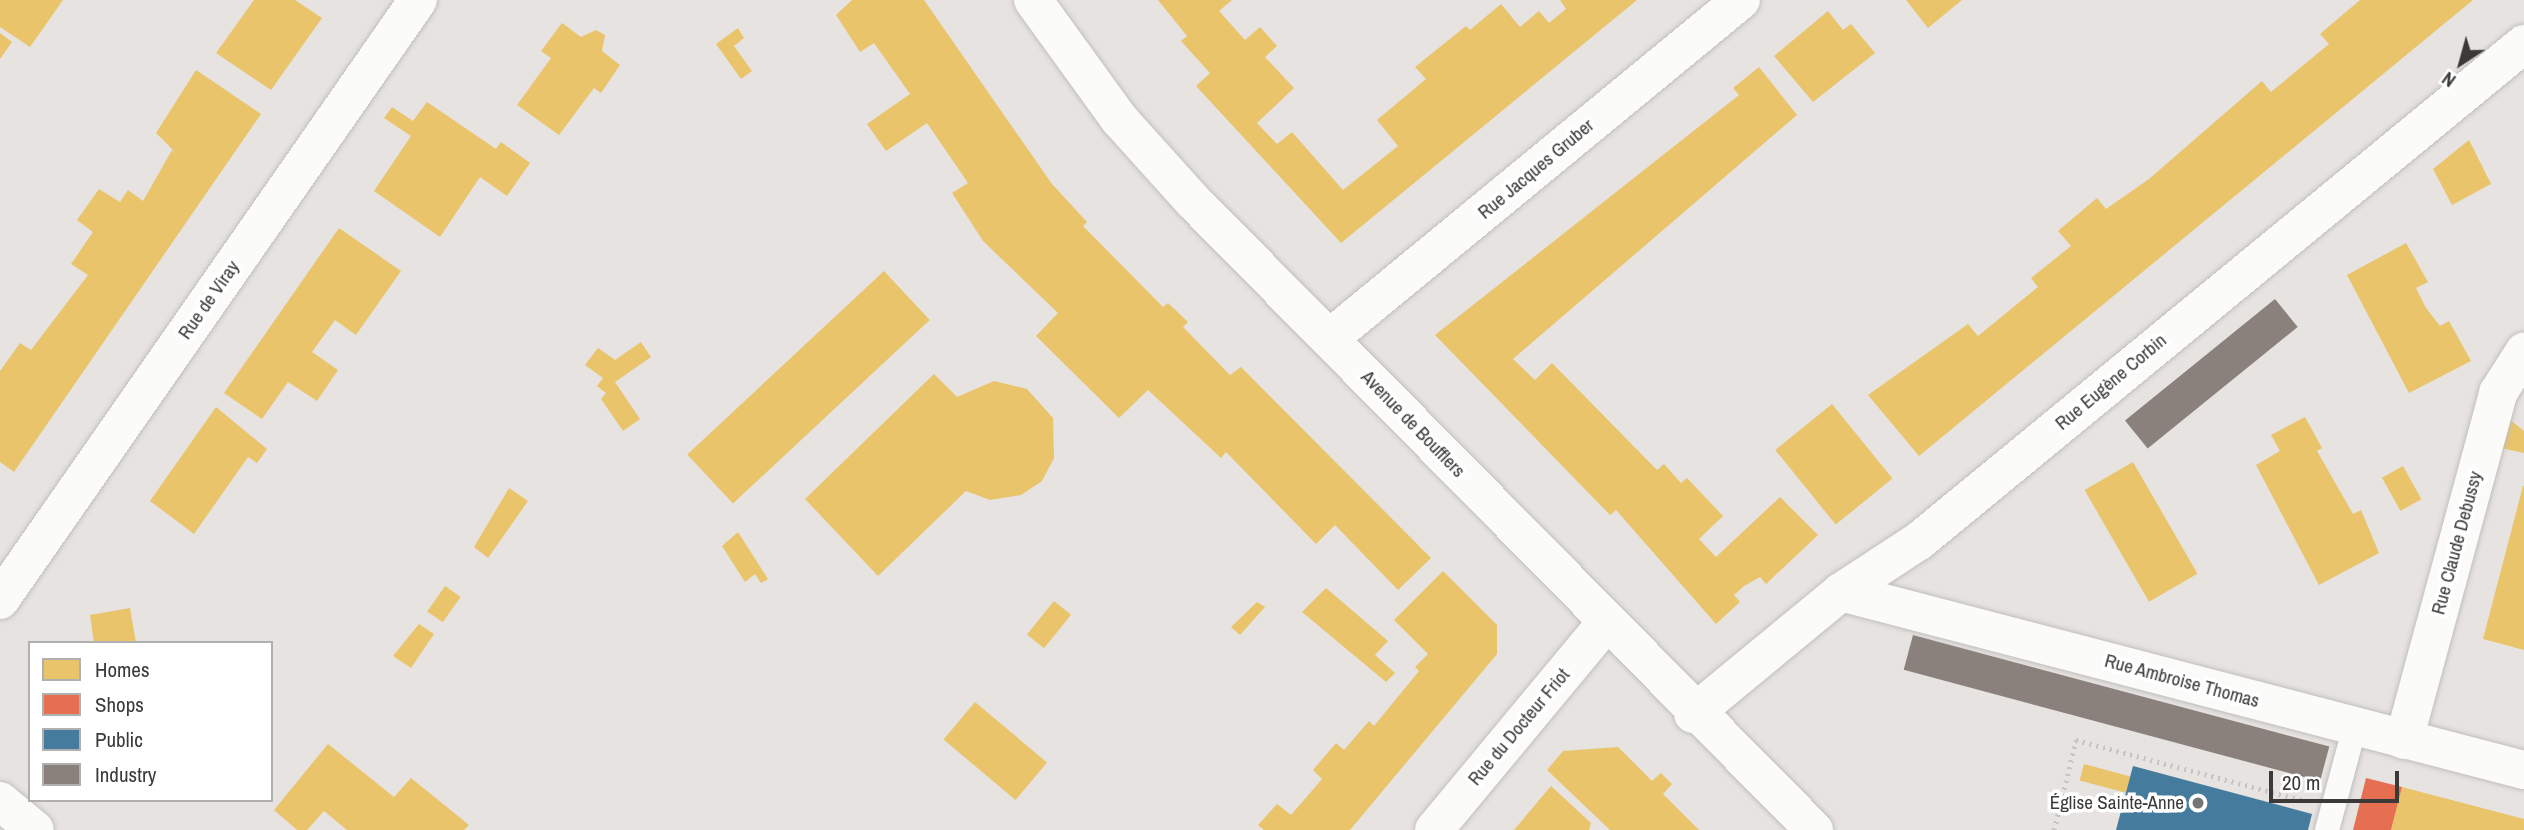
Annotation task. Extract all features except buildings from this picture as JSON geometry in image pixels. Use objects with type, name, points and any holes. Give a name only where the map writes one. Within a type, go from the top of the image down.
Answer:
[{"type":"street","name":"Rue de Viray","points":[[0,600],[418,0]]},
{"type":"street","name":"Avenue de Boufflers","points":[[1033,0],[1158,163],[1331,338],[1693,714],[1814,830]]},
{"type":"street","name":"Rue Jacques Gruber","points":[[1331,338],[1741,0]]},
{"type":"street","name":"Rue Eugène Corbin","points":[[1693,714],[1841,592],[1919,541],[2524,44]]},
{"type":"street","name":"Rue Claude Debussy","points":[[2404,740],[2498,393],[2524,352]]},
{"type":"street","name":"Rue Ambroise Thomas","points":[[1841,592],[2524,769]]},
{"type":"street","name":"Rue du Docteur Friot","points":[[1434,830],[1605,624]]},
{"type":"street","points":[[0,801],[35,830]]},
{"type":"lane","points":[[2330,819],[2355,726]]},
{"type":"path","points":[[2054,830],[2076,740],[2330,819]]},
{"type":"place","name":"Église Sainte-Anne","points":[[2198,803]]}]
